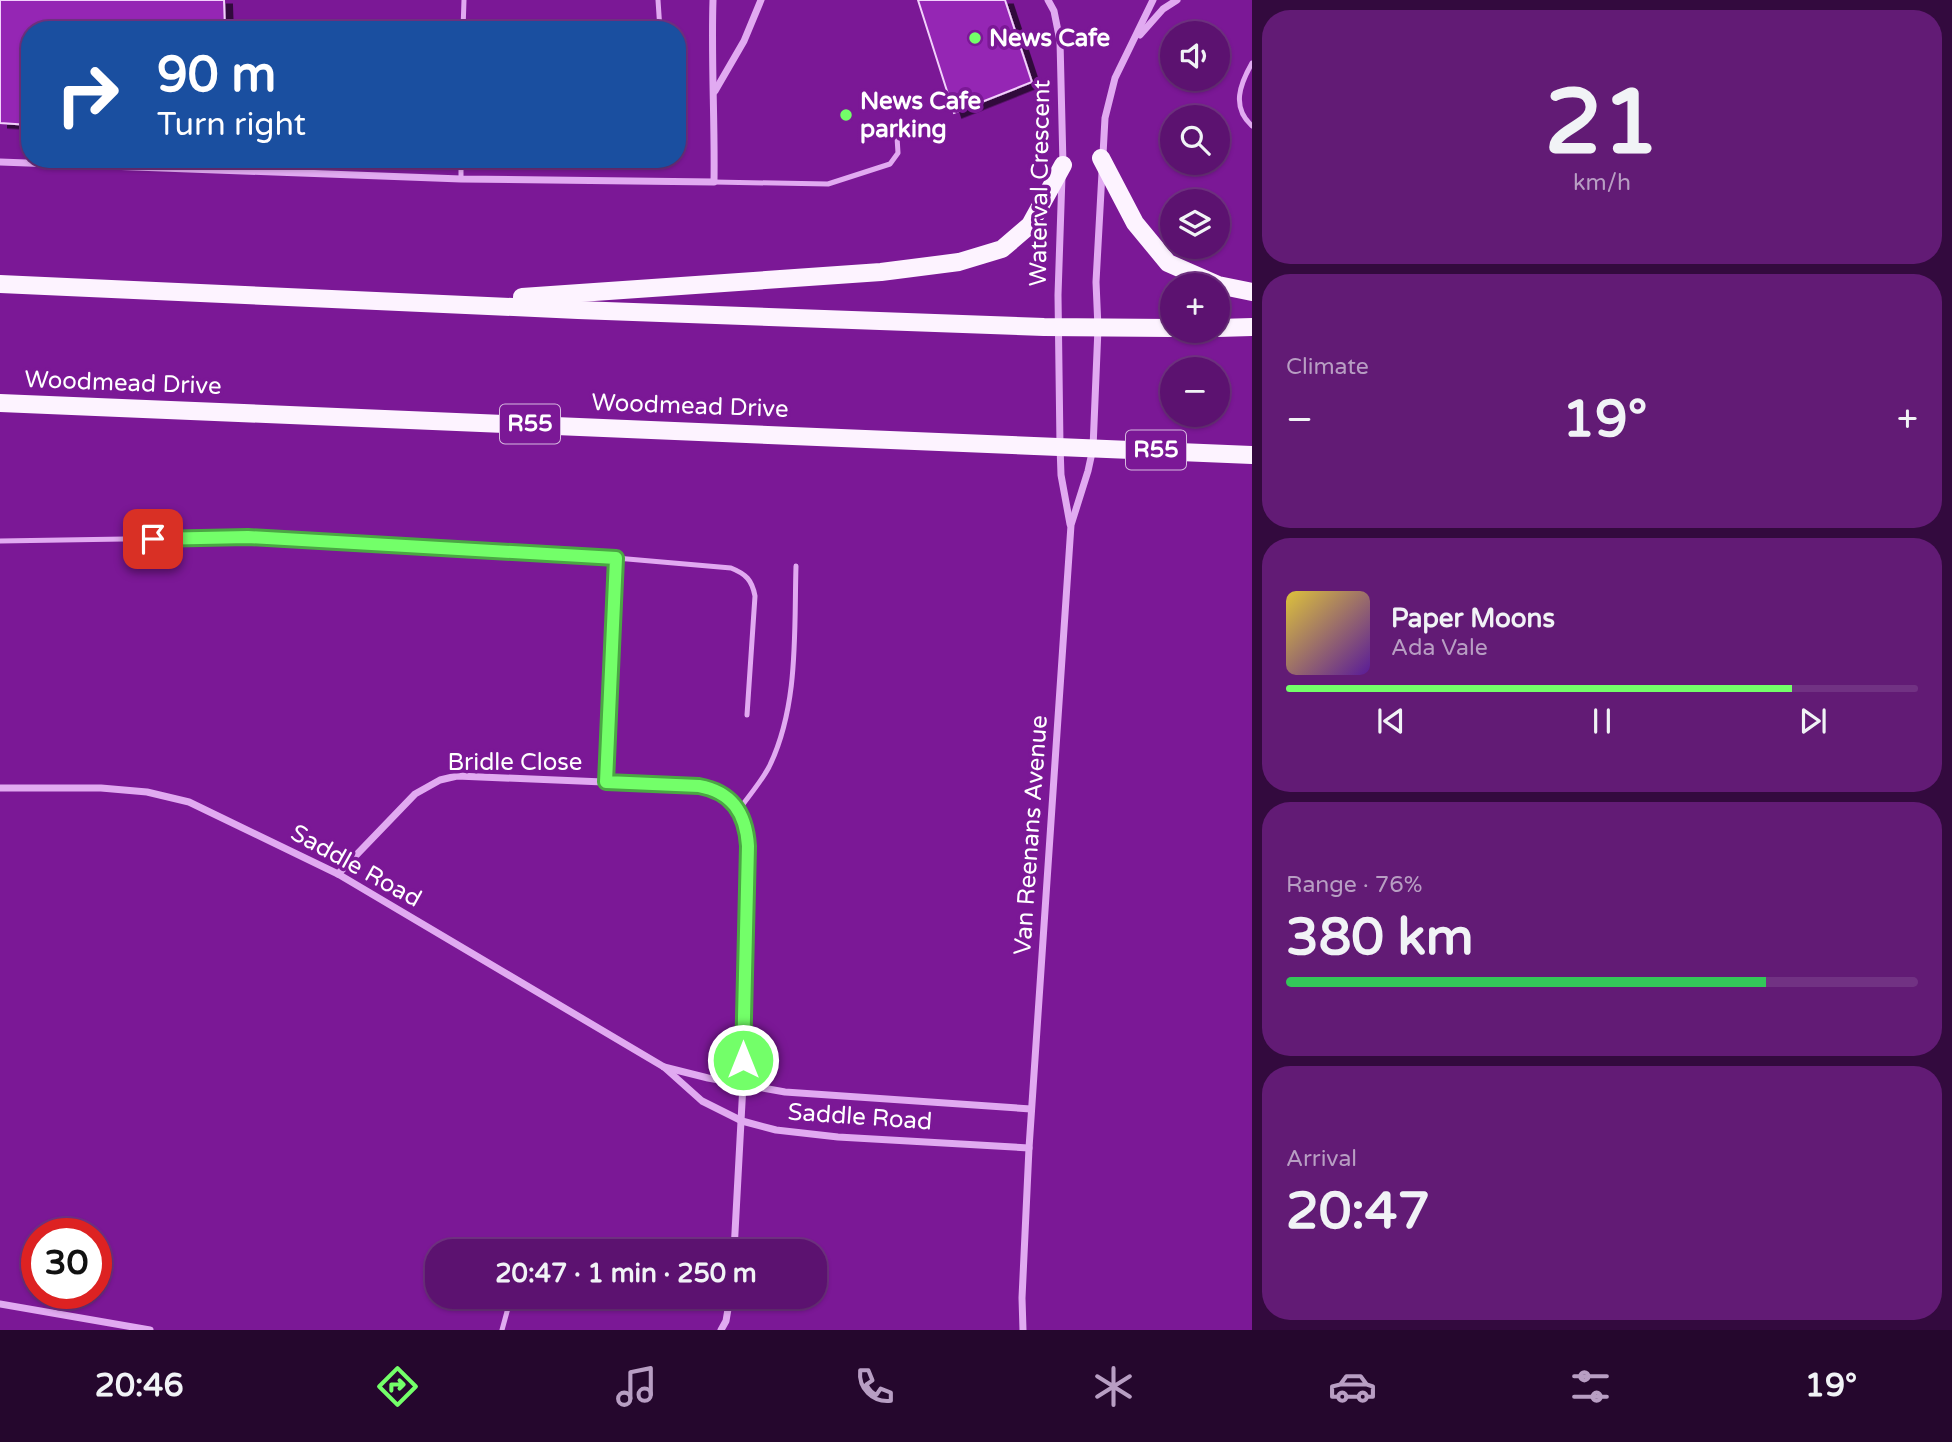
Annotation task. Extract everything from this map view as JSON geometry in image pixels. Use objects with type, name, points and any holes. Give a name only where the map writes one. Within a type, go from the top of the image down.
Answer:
[{"type":"main road","points":[[1101,158],[1135,223],[1168,263],[1218,285],[1252,292]]},
{"type":"main road","points":[[445,302],[881,272],[959,262],[1002,249],[1030,225],[1063,165]]},
{"type":"main road","points":[[0,284],[578,310],[1059,327],[1160,328]]},
{"type":"main road","points":[[1230,328],[1252,327]]},
{"type":"main road","name":"Woodmead Drive","points":[[0,403],[1252,454]]},
{"type":"street","points":[[163,168],[461,179],[714,183],[713,0]]},
{"type":"street","points":[[715,92],[744,41],[761,0]]},
{"type":"street","name":"Waterval Crescent","points":[[1048,0],[1054,11],[1060,41],[1063,165],[1059,327]]},
{"type":"street","points":[[1098,328],[1096,282],[1105,118],[1115,78],[1153,0]]},
{"type":"street","points":[[1135,41],[1163,9],[1177,0]]},
{"type":"street","points":[[0,162],[21,163]]},
{"type":"street","name":"Van Reenans Avenue","points":[[1059,327],[1061,475],[1071,525]]},
{"type":"street","name":"Van Reenans Avenue","points":[[1023,1330],[1022,1298],[1031,1109],[1071,525],[1093,448],[1098,328]]},
{"type":"street","name":"Bridle Close","points":[[338,874],[415,794],[440,780],[457,776],[699,786],[725,794],[738,811]]},
{"type":"street","name":"Saddle Road","points":[[0,788],[101,788],[147,792],[189,802],[338,874],[664,1067],[702,1101],[742,1121],[776,1130],[838,1137],[1029,1148]]},
{"type":"street","points":[[735,1239],[742,1121],[748,846],[747,831],[738,811]]},
{"type":"street","name":"Saddle Road","points":[[664,1067],[785,1092],[1031,1109]]},
{"type":"street","points":[[0,1304],[150,1330]]},
{"type":"street","points":[[721,1330],[728,1309]]},
{"type":"lane","points":[[463,21],[464,0]]},
{"type":"lane","points":[[658,0],[659,21]]},
{"type":"lane","points":[[1252,63],[1239,91],[1239,100],[1241,111],[1252,126]]},
{"type":"lane","points":[[714,183],[828,184],[890,164],[898,153],[897,137]]},
{"type":"lane","points":[[461,168],[461,179]]},
{"type":"lane","points":[[0,541],[248,537],[616,558],[731,568],[744,573],[752,583],[755,596],[747,715]]},
{"type":"lane","points":[[606,782],[616,558]]},
{"type":"lane","points":[[738,811],[768,768],[781,737],[792,689],[796,566]]},
{"type":"lane","points":[[502,1330],[508,1309]]},
{"type":"building","points":[[0,0],[224,0],[225,21],[21,21],[21,124],[0,123]]},
{"type":"building","points":[[918,0],[1005,0],[1032,82],[954,113]]},
{"type":"place","name":"News Cafe","points":[[975,38]]},
{"type":"place","name":"News Cafe parking","points":[[846,115]]},
{"type":"route","points":[[153,539],[248,537],[616,558],[606,782],[713,789],[725,794],[743,818],[748,846],[743,1060]]}]
